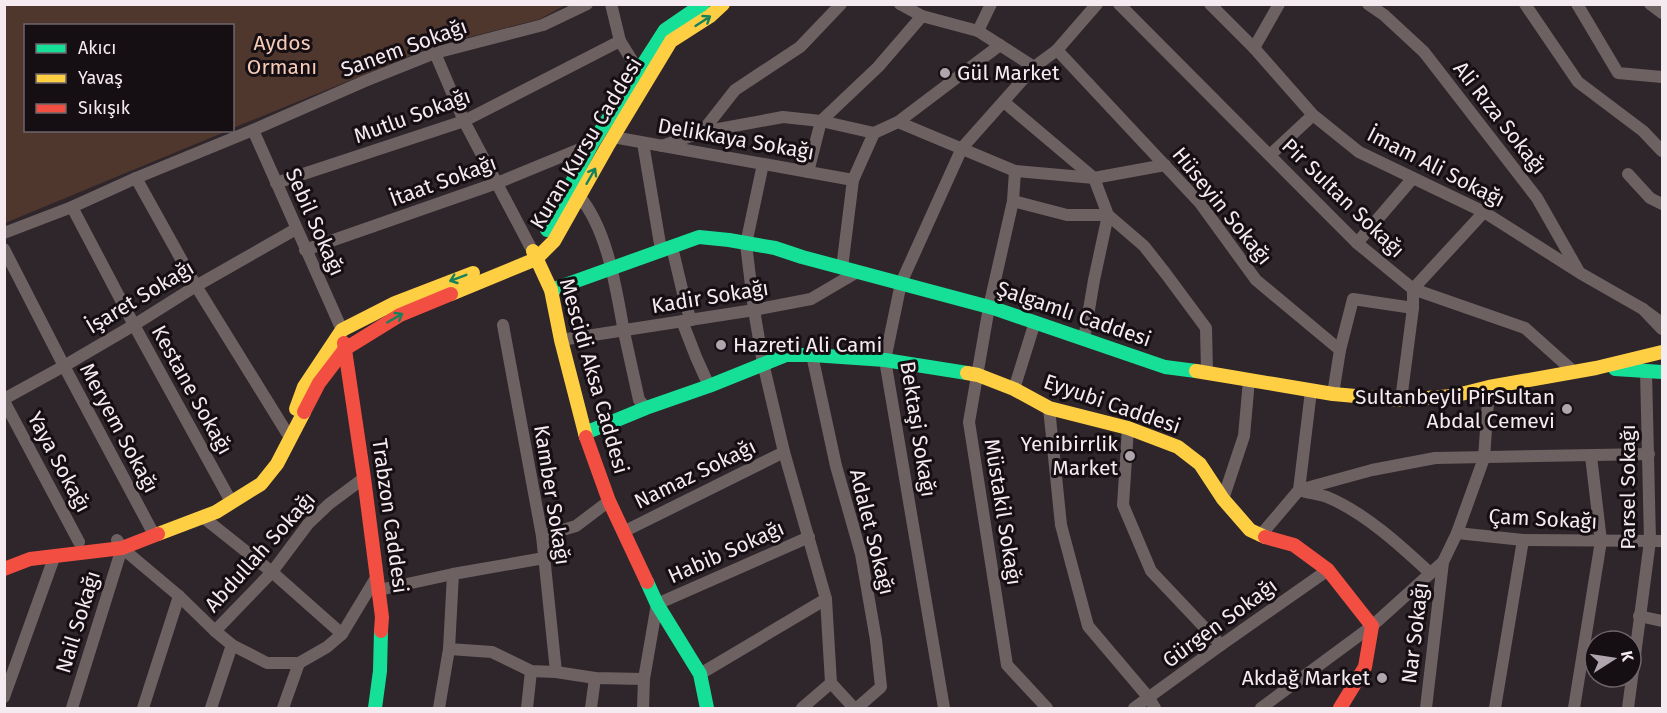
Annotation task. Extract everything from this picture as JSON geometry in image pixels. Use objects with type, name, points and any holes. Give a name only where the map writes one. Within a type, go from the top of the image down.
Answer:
[{"type":"street","name":"Sanem Sokağı","points":[[4,233],[72,207],[435,53],[543,25],[586,4]]},
{"type":"street","points":[[611,4],[620,40],[638,70]]},
{"type":"street","name":"Kuran Kursu Caddesi","points":[[5,561],[54,543],[120,544],[191,514],[228,496],[256,478],[272,459],[287,433],[304,387],[342,330],[395,303],[534,255],[592,144],[638,70],[665,30],[703,4]]},
{"type":"street","name":"Kuran Kursu Caddesi","points":[[5,561],[120,544],[216,513],[261,484],[277,464],[319,383],[345,349],[400,315],[534,255],[554,241],[671,41],[710,16],[723,4]]},
{"type":"street","points":[[702,132],[735,90],[800,47],[841,4]]},
{"type":"street","points":[[900,4],[922,16],[978,31],[1034,68]]},
{"type":"street","points":[[978,31],[991,4]]},
{"type":"street","name":"Bektaşi Sokağı","points":[[944,708],[885,360],[901,283],[962,148],[1034,68],[1057,50],[1097,4]]},
{"type":"street","name":"Pir Sultan Sokağı","points":[[1119,4],[1357,243],[1413,289],[1525,328],[1573,371]]},
{"type":"street","name":"İmam Ali Sokağı","points":[[1210,4],[1254,48],[1313,115],[1359,152],[1484,212],[1580,273],[1643,309],[1662,323]]},
{"type":"street","points":[[1254,48],[1279,4]]},
{"type":"street","name":"Ali Rıza Sokağı","points":[[1368,4],[1386,10],[1424,52],[1537,198],[1580,273]]},
{"type":"street","points":[[1525,4],[1578,82],[1643,131],[1662,151]]},
{"type":"street","points":[[1577,4],[1618,73],[1662,77]]},
{"type":"street","points":[[1650,4],[1662,12]]},
{"type":"street","points":[[808,172],[821,121],[878,67],[922,16]]},
{"type":"street","name":"Mutlu Sokağı","points":[[276,183],[464,121],[620,40]]},
{"type":"street","points":[[661,146],[702,132],[783,117],[821,121],[874,133],[898,123],[1000,45]]},
{"type":"street","name":"Hüseyin Sokağı","points":[[1057,50],[1200,203],[1256,280],[1340,350]]},
{"type":"street","points":[[435,53],[464,121],[534,255]]},
{"type":"street","points":[[1004,102],[1094,178],[1108,215],[1144,246],[1166,273],[1206,328],[1207,372]]},
{"type":"street","points":[[1270,155],[1313,115]]},
{"type":"street","points":[[898,123],[1015,171],[1094,178],[1165,165]]},
{"type":"street","name":"Sebil Sokağı","points":[[253,130],[342,330]]},
{"type":"street","points":[[842,268],[853,180],[874,133]]},
{"type":"street","name":"Delikkaya Sokağı","points":[[613,137],[853,180]]},
{"type":"street","points":[[643,143],[667,249],[709,386]]},
{"type":"street","name":"İtaat Sokağı","points":[[305,250],[497,183],[592,144]]},
{"type":"street","points":[[763,164],[746,244],[763,363],[784,452],[826,599],[831,683],[856,708]]},
{"type":"street","name":"Müstakil Sokağı","points":[[1015,171],[1013,201],[989,307],[969,422],[1007,665],[1047,708]]},
{"type":"street","points":[[1628,174],[1650,198],[1662,204]]},
{"type":"street","points":[[136,178],[196,285],[287,433]]},
{"type":"street","points":[[1357,243],[1413,178]]},
{"type":"street","points":[[579,196],[587,205],[596,223],[612,268],[639,400],[646,408]]},
{"type":"street","points":[[1013,201],[1067,215],[1108,215]]},
{"type":"street","name":"Kestane Sokağı","points":[[72,207],[228,496]]},
{"type":"street","points":[[1401,400],[1413,308],[1413,289],[1484,212]]},
{"type":"street","points":[[1084,339],[1108,215]]},
{"type":"street","name":"İşaret Sokağı","points":[[4,400],[134,325],[196,285],[296,229]]},
{"type":"street","name":"Şalgamlı Caddesi","points":[[551,290],[699,237],[775,248],[989,307],[1165,367],[1207,372],[1311,391],[1401,400],[1453,396],[1489,387],[1596,368]]},
{"type":"street","name":"Meryem Sokağı","points":[[4,249],[151,529]]},
{"type":"street","name":"Mescidi Aksa Caddesi","points":[[534,255],[551,290],[561,340],[585,433],[609,501],[657,604],[700,674],[708,707]]},
{"type":"street","name":"Kadir Sokağı","points":[[561,340],[811,299],[857,272]]},
{"type":"street","points":[[1333,394],[1340,350],[1353,299],[1413,308]]},
{"type":"street","name":"İmam Ali Sokağı","points":[[1643,309],[1662,329]]},
{"type":"street","points":[[1014,388],[1035,322]]},
{"type":"street","name":"Kamber Sokağı","points":[[503,325],[542,536],[556,672]]},
{"type":"street","name":"Trabzon Caddesi","points":[[342,330],[382,617],[380,671],[375,708]]},
{"type":"street","points":[[1596,368],[1662,352]]},
{"type":"street","name":"Eyyubi Caddesi","points":[[585,433],[786,355],[885,360],[978,375],[1014,388],[1049,408],[1128,428],[1178,447],[1200,464],[1223,499],[1250,530],[1260,536],[1294,545],[1328,570],[1372,627]]},
{"type":"street","name":"Adalet Sokağı","points":[[812,355],[836,466],[861,554],[876,640],[881,687],[856,708]]},
{"type":"street","points":[[1596,368],[1662,372]]},
{"type":"street","name":"Parsel Sokağı","points":[[1628,708],[1639,616],[1656,541],[1649,471],[1646,371]]},
{"type":"street","points":[[1223,499],[1244,436],[1249,380]]},
{"type":"street","points":[[1261,708],[1372,627],[1443,562],[1457,533],[1484,458],[1489,387]]},
{"type":"street","points":[[1260,536],[1299,490],[1311,391]]},
{"type":"street","name":"Yaya Sokağı","points":[[4,400],[79,542]]},
{"type":"street","points":[[1049,408],[1061,525],[1088,626],[1152,703]]},
{"type":"street","points":[[1128,428],[1124,505],[1151,571],[1221,645]]},
{"type":"street","name":"Namaz Sokağı","points":[[623,532],[784,452]]},
{"type":"street","points":[[1299,490],[1372,470],[1435,458],[1649,454]]},
{"type":"street","points":[[1574,708],[1601,541],[1592,456]]},
{"type":"street","points":[[1649,471],[1662,472]]},
{"type":"street","name":"Abdullah Sokağı","points":[[215,632],[272,572],[308,524],[328,504],[364,478]]},
{"type":"street","points":[[1299,490],[1327,497],[1353,511],[1392,538],[1430,573]]},
{"type":"street","points":[[542,536],[576,526],[609,501]]},
{"type":"street","points":[[204,518],[272,572],[342,634]]},
{"type":"street","name":"Çam Sokağı","points":[[1457,533],[1523,540],[1656,541]]},
{"type":"street","name":"Habib Sokağı","points":[[643,708],[644,679],[657,604],[808,537]]},
{"type":"street","points":[[1496,708],[1523,540]]},
{"type":"street","points":[[120,544],[179,596],[215,632],[232,645],[267,663],[299,663],[327,647],[342,634],[378,583],[453,574],[544,558]]},
{"type":"street","name":"Nail Sokağı","points":[[72,708],[120,544]]},
{"type":"street","points":[[4,697],[55,555]]},
{"type":"street","name":"Nar Sokağı","points":[[1426,708],[1443,562]]},
{"type":"street","name":"Gürgen Sokağı","points":[[1134,708],[1152,703],[1221,645],[1328,570]]},
{"type":"street","points":[[439,708],[449,649],[453,574]]},
{"type":"street","points":[[143,708],[179,596]]},
{"type":"street","points":[[700,674],[826,599]]},
{"type":"street","points":[[1639,616],[1662,621]]},
{"type":"street","points":[[1340,708],[1365,666],[1372,627]]},
{"type":"street","points":[[211,708],[232,645]]},
{"type":"street","points":[[449,649],[492,652],[531,671],[595,678],[644,679]]},
{"type":"street","points":[[283,708],[299,663]]},
{"type":"street","points":[[527,708],[531,671]]},
{"type":"street","points":[[591,708],[595,678]]},
{"type":"street","points":[[802,708],[831,683]]},
{"type":"green space","name":"Aydos Ormanı","points":[[5,4],[565,4],[540,19],[434,46],[234,128],[234,24],[24,24],[24,132],[225,132],[5,223]]},
{"type":"traffic: fast","points":[[547,230],[592,144],[665,30],[703,4]]},
{"type":"traffic: fast","points":[[551,290],[699,237],[729,240],[775,248],[993,308],[1165,367],[1196,371]]},
{"type":"traffic: fast","points":[[585,433],[786,355],[885,360],[967,373]]},
{"type":"traffic: fast","points":[[1615,369],[1662,372]]},
{"type":"traffic: fast","points":[[647,582],[657,604],[700,674],[707,708]]},
{"type":"traffic: fast","points":[[375,708],[380,671],[381,631]]},
{"type":"traffic: slow","points":[[451,294],[536,259],[554,241],[671,41],[710,16],[723,4]]},
{"type":"traffic: slow","points":[[533,251],[551,290],[561,340],[586,437]]},
{"type":"traffic: slow","points":[[296,409],[304,387],[342,330],[395,303],[473,273]]},
{"type":"traffic: slow","points":[[1196,371],[1333,394],[1401,400],[1453,396],[1489,387],[1596,368],[1662,352]]},
{"type":"traffic: slow","points":[[967,373],[1014,389],[1049,408],[1128,428],[1178,447],[1200,464],[1223,499],[1250,530],[1265,537]]},
{"type":"traffic: slow","points":[[158,534],[216,512],[261,484],[277,464],[304,412]]},
{"type":"traffic: jam","points":[[304,412],[319,383],[345,349],[400,315],[451,294]]},
{"type":"traffic: jam","points":[[344,343],[382,617],[381,631]]},
{"type":"traffic: jam","points":[[586,437],[609,501],[647,582]]},
{"type":"traffic: jam","points":[[4,569],[30,559],[122,548],[158,534]]},
{"type":"traffic: jam","points":[[1265,537],[1294,545],[1328,570],[1372,626],[1365,667],[1340,708]]},
{"type":"place","name":"Gül Market","points":[[945,73]]},
{"type":"place","name":"Hazreti Ali Cami","points":[[721,345]]},
{"type":"place","name":"Sultanbeyli PirSultan Abdal Cemevi","points":[[1567,409]]},
{"type":"place","name":"Yenibirrlik Market","points":[[1130,456]]},
{"type":"place","name":"Akdağ Market","points":[[1382,678]]}]
